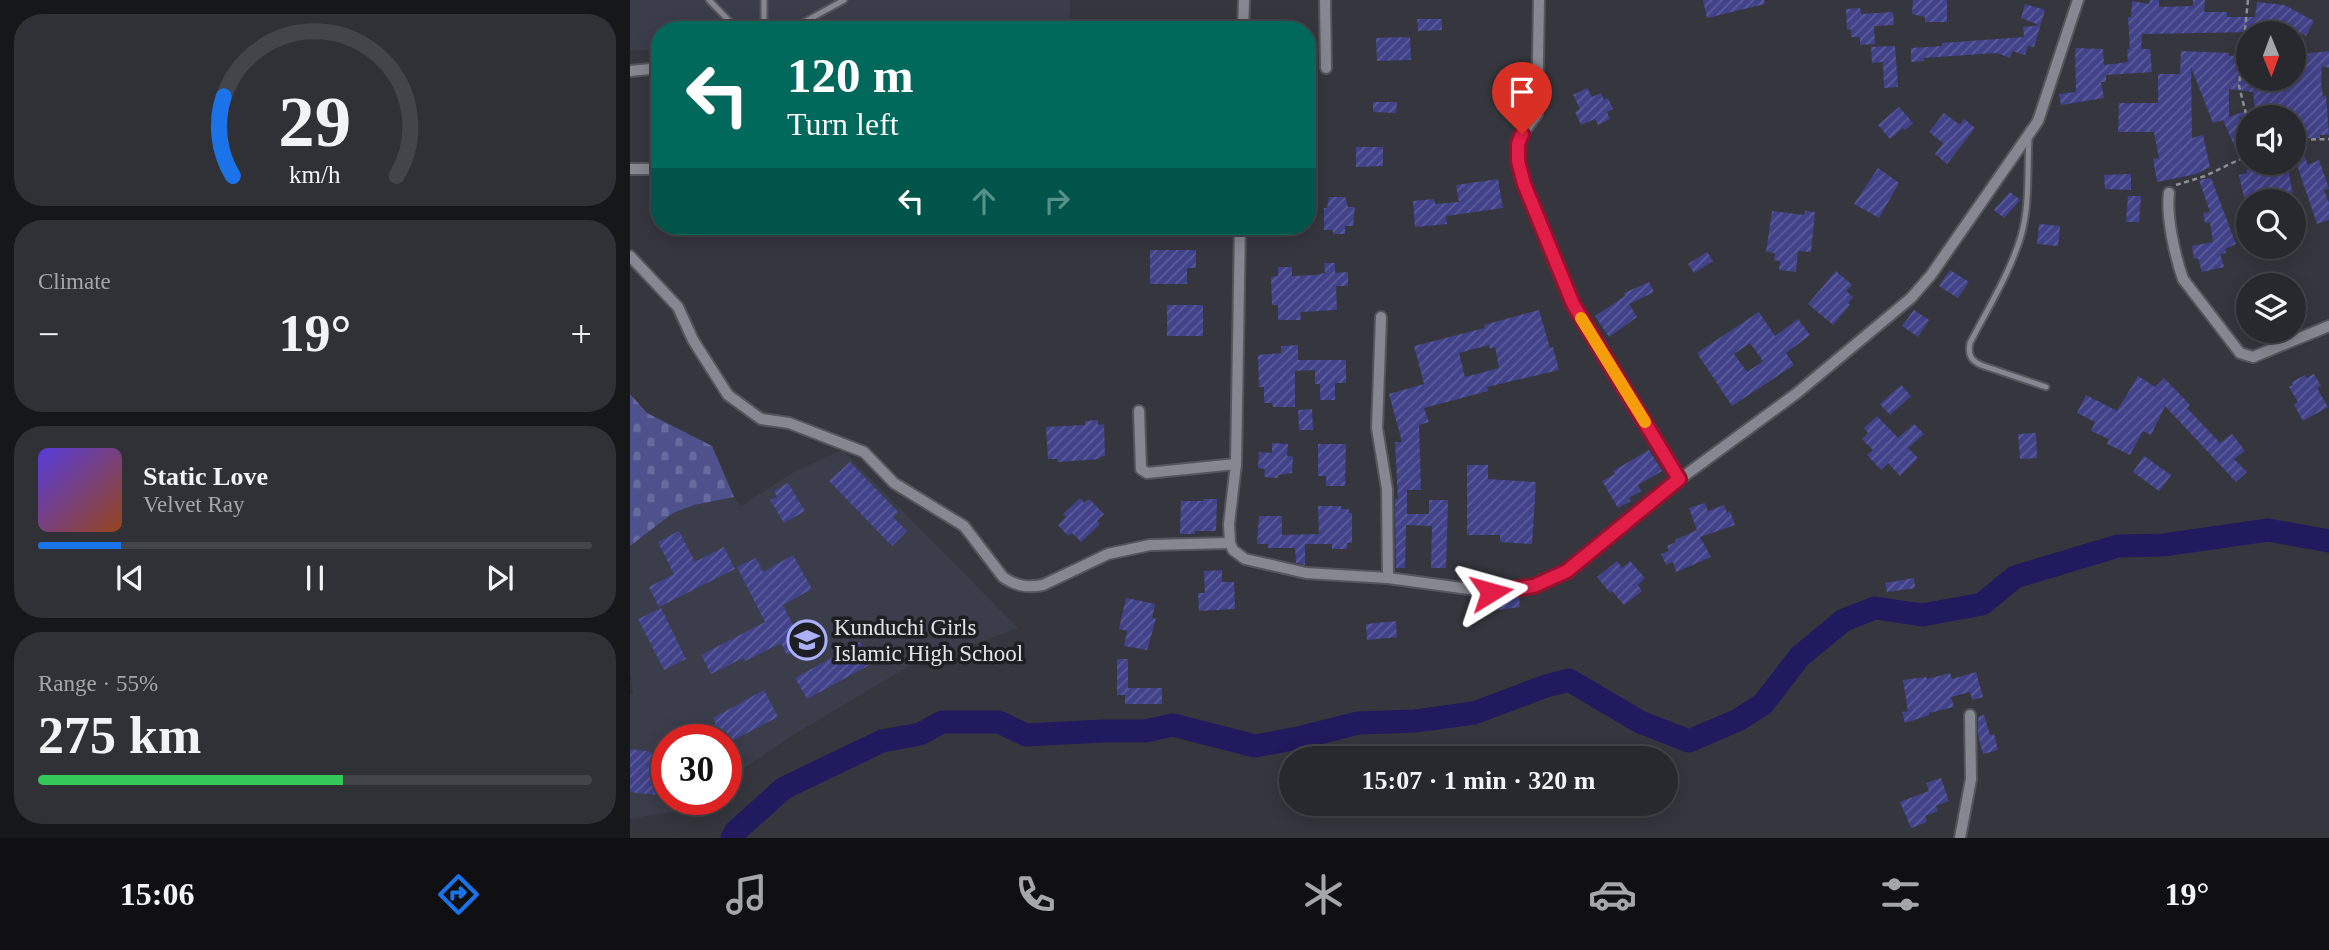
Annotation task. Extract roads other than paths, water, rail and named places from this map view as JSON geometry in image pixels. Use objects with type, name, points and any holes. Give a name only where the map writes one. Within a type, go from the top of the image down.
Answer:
[{"type":"street","points":[[1243,21],[1244,0]]},
{"type":"street","points":[[1325,0],[1326,68]]},
{"type":"street","points":[[1539,0],[1537,114],[1518,144],[1518,161],[1524,184],[1573,304],[1679,479]]},
{"type":"street","points":[[1240,235],[1236,464],[1229,523],[1230,543],[1238,555],[1306,573],[1388,578],[1491,592],[1534,586],[1567,571],[1679,479],[1797,393],[1911,298],[1931,275],[2038,121],[2078,0]]},
{"type":"street","points":[[630,71],[651,69]]},
{"type":"street","points":[[630,169],[651,169]]},
{"type":"street","points":[[2169,193],[2168,203],[2178,265],[2183,279],[2241,353],[2253,357],[2329,327]]},
{"type":"street","points":[[630,256],[678,307],[693,340],[728,395],[761,419],[789,423],[864,452],[894,483],[964,526],[1003,577],[1012,583],[1032,587],[1043,585],[1108,554],[1150,545],[1230,543]]},
{"type":"street","points":[[1381,317],[1377,428],[1387,489],[1388,578]]},
{"type":"street","points":[[1139,411],[1142,469],[1147,473],[1236,464]]},
{"type":"street","points":[[1960,838],[1971,779],[1970,715]]},
{"type":"lane","points":[[709,0],[729,21]]},
{"type":"lane","points":[[764,0],[764,21]]},
{"type":"lane","points":[[806,21],[844,0]]},
{"type":"lane","points":[[2029,136],[2022,233],[2015,254],[1970,343],[1969,353],[1973,362],[2046,387]]},
{"type":"waterway","points":[[732,838],[736,831],[784,788],[882,741],[920,734],[942,722],[999,722],[1026,735],[1145,731],[1173,725],[1255,746],[1358,723],[1415,721],[1474,713],[1569,680],[1640,722],[1689,741],[1738,720],[1763,704],[1800,656],[1844,620],[1875,608],[1922,615],[1982,604],[2015,577],[2118,546],[2163,545],[2268,530],[2329,541]]},
{"type":"place","name":"Kunduchi Girls Islamic High School","points":[[807,640]]}]
